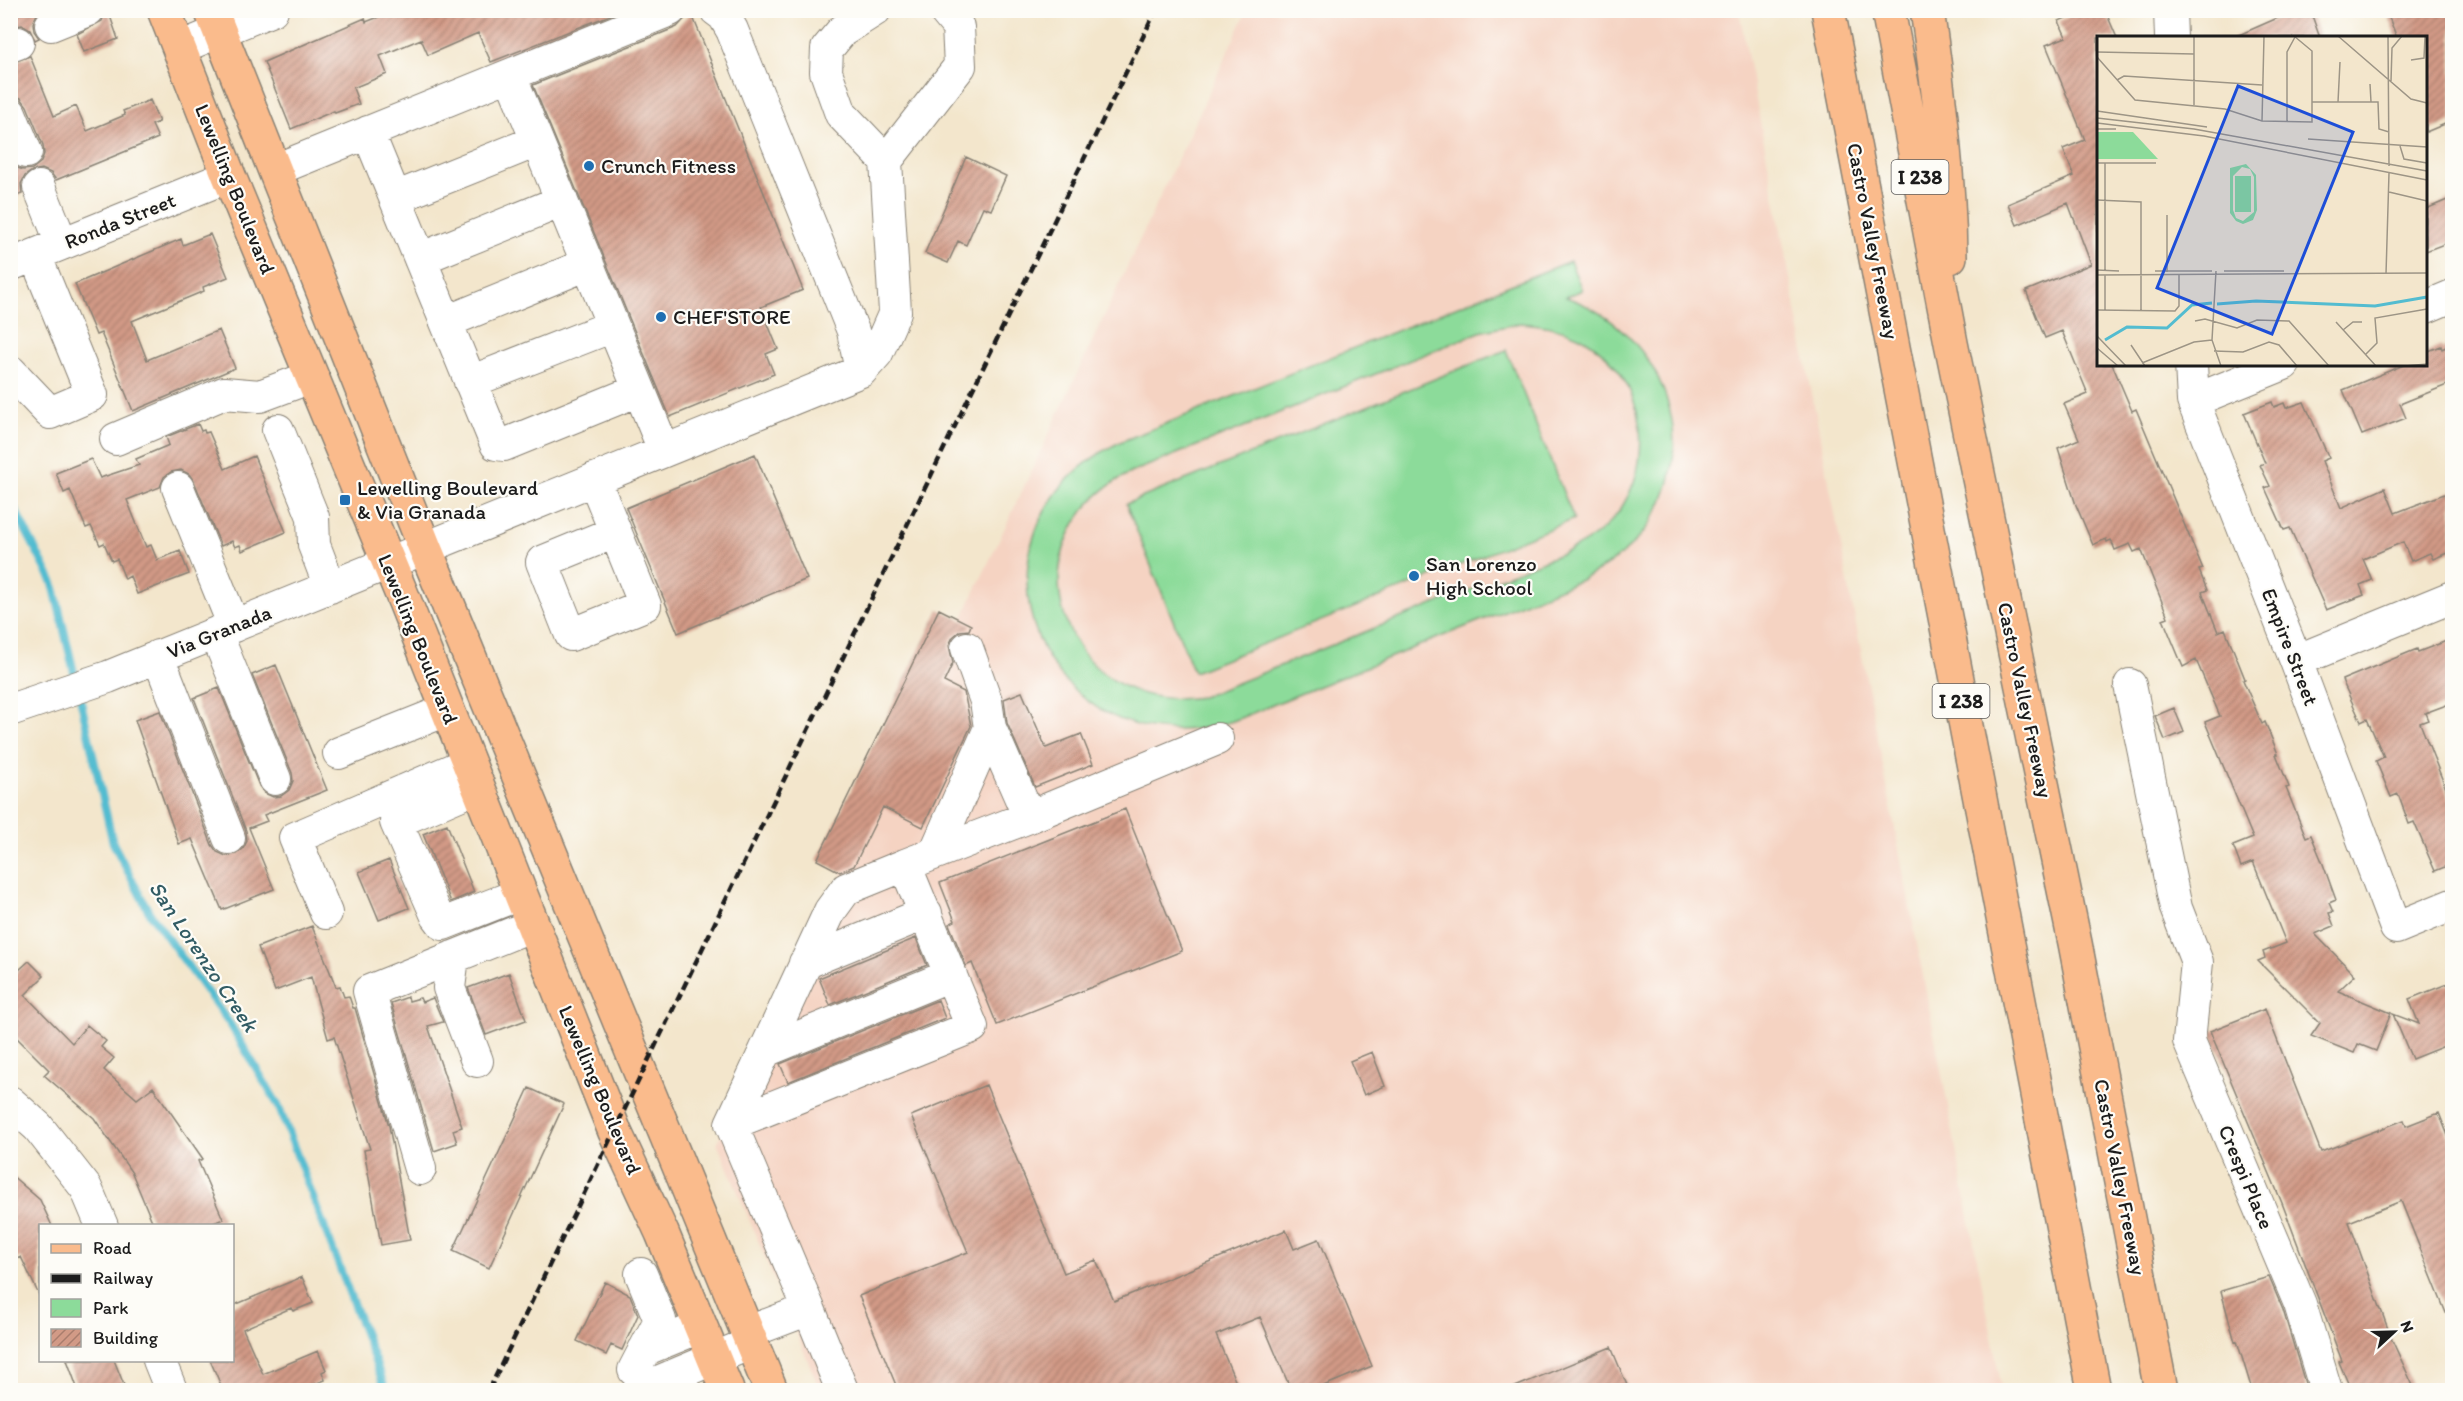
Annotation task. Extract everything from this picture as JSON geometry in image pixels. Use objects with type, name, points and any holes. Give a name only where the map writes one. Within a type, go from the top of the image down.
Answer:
[{"type":"main road","name":"Lewelling Boulevard","points":[[164,10],[615,1132],[662,1233],[727,1390]]},
{"type":"main road","name":"Castro Valley Freeway","points":[[1828,10],[2094,1390]]},
{"type":"main road","name":"Castro Valley Freeway","points":[[1888,10],[1951,343],[2077,955],[2161,1390]]},
{"type":"main road","points":[[1927,10],[1943,121],[1950,202],[1951,343]]},
{"type":"main road","name":"Lewelling Boulevard","points":[[215,21],[425,548],[771,1390]]},
{"type":"street","points":[[51,25],[88,10]]},
{"type":"street","points":[[179,48],[215,21],[272,10]]},
{"type":"street","points":[[275,170],[670,10]]},
{"type":"street","points":[[716,10],[724,16],[741,52],[853,331],[861,371]]},
{"type":"street","points":[[861,371],[877,353],[896,312],[886,161],[841,114],[826,72],[827,49],[842,31],[875,10]]},
{"type":"street","points":[[886,161],[960,66],[958,27],[944,10]]},
{"type":"street","points":[[2170,10],[2171,36]]},
{"type":"street","points":[[510,75],[664,450]]},
{"type":"street","points":[[10,113],[26,152]]},
{"type":"street","points":[[368,132],[496,444],[504,445],[639,390]]},
{"type":"street","points":[[394,198],[537,141]]},
{"type":"street","name":"Ronda Street","points":[[36,255],[229,176]]},
{"type":"street","points":[[10,371],[50,413],[92,395],[36,255],[39,187]]},
{"type":"street","points":[[420,259],[562,201]]},
{"type":"street","points":[[446,322],[588,264]]},
{"type":"street","points":[[2427,307],[2452,297]]},
{"type":"street","points":[[470,382],[613,326]]},
{"type":"street","name":"Empire Street","points":[[2191,366],[2193,401],[2296,661],[2396,928],[2452,905]]},
{"type":"street","points":[[2193,401],[2279,366]]},
{"type":"street","name":"Via Granada","points":[[24,706],[158,657],[861,371]]},
{"type":"street","points":[[116,439],[224,393],[260,396],[311,377]]},
{"type":"street","points":[[278,430],[314,517],[314,545],[330,587]]},
{"type":"street","points":[[594,479],[615,532]]},
{"type":"street","points":[[177,488],[275,779]]},
{"type":"street","points":[[2296,661],[2452,597]]},
{"type":"street","points":[[967,648],[986,701],[990,728],[1029,816]]},
{"type":"street","points":[[158,657],[230,838]]},
{"type":"street","name":"Crespi Place","points":[[2130,685],[2176,908],[2198,962],[2189,1041],[2300,1304],[2326,1390]]},
{"type":"street","points":[[339,753],[447,710]]},
{"type":"street","points":[[935,853],[990,728]]},
{"type":"street","points":[[842,1390],[731,1124],[830,911],[846,889],[1217,739]]},
{"type":"street","points":[[473,775],[396,822],[437,916],[443,924],[520,894]]},
{"type":"street","points":[[326,913],[295,838],[473,775]]},
{"type":"street","points":[[731,1124],[972,1027],[906,865]]},
{"type":"street","points":[[805,963],[926,913]]},
{"type":"street","points":[[420,1169],[369,991],[532,926]]},
{"type":"street","points":[[453,957],[449,988],[477,1061]]},
{"type":"street","points":[[765,1051],[951,975]]},
{"type":"street","points":[[10,1102],[38,1127],[86,1188],[101,1224]]},
{"type":"street","points":[[639,1370],[660,1320],[641,1274]]},
{"type":"street","points":[[639,1370],[714,1360],[748,1338],[808,1309]]},
{"type":"street","points":[[639,1370],[700,1327]]},
{"type":"street","points":[[160,1362],[171,1390]]},
{"type":"shaded area","name":"San Lorenzo High School","points":[[1247,11],[1739,11],[2002,1390],[820,1390],[717,1142]]},
{"type":"green space","points":[[1570,261],[1582,290],[1566,297],[1600,314],[1629,337],[1651,365],[1666,397],[1673,431],[1672,466],[1662,501],[1635,542],[1598,571],[1581,580],[1233,721],[1166,730],[1110,715],[1066,682],[1038,637],[1027,585],[1036,531],[1066,482],[1120,442]],"holes":[[[1520,323],[1549,326],[1571,333],[1602,352],[1621,374],[1633,399],[1640,426],[1640,454],[1634,482],[1622,507],[1603,529],[1568,551],[1202,697],[1153,696],[1112,680],[1083,652],[1065,616],[1059,577],[1068,537],[1092,501],[1132,472],[1480,332]]]},
{"type":"green space","points":[[1506,350],[1574,519],[1194,672],[1126,504]]},
{"type":"building","points":[[10,10],[41,10],[33,23],[34,31],[39,38],[35,40],[30,30],[22,25],[10,27]]},
{"type":"building","points":[[108,10],[118,39],[84,52],[77,34],[102,21]]},
{"type":"building","points":[[396,10],[618,10],[618,12],[491,62],[478,33],[428,55],[421,39],[380,56],[387,74],[353,88],[359,104],[335,113],[334,111],[291,129],[264,62],[365,18],[366,22]]},
{"type":"building","points":[[2083,10],[2105,10],[2116,36],[2097,36],[2097,366],[2113,366],[2132,411],[2136,409],[2203,569],[2199,570],[2207,590],[2202,592],[2218,632],[2225,629],[2245,679],[2243,680],[2262,724],[2265,722],[2278,754],[2276,754],[2289,787],[2286,788],[2306,837],[2311,835],[2323,864],[2336,900],[2329,903],[2333,912],[2329,913],[2334,926],[2315,934],[2355,975],[2338,991],[2391,1013],[2376,1051],[2358,1044],[2354,1053],[2311,1036],[2320,1023],[2258,961],[2265,958],[2263,952],[2286,943],[2253,862],[2241,867],[2233,846],[2253,838],[2205,722],[2220,716],[2196,660],[2183,667],[2163,619],[2168,617],[2141,549],[2134,552],[2130,544],[2115,550],[2111,540],[2107,542],[2106,539],[2093,545],[2076,505],[2058,448],[2079,439],[2064,404],[2088,394],[2062,331],[2045,338],[2026,291],[2091,264],[2068,203],[2017,225],[2008,204],[2074,176],[2063,149],[2085,140],[2046,45],[2066,37],[2059,21]]},
{"type":"building","points":[[2296,10],[2310,10],[2319,36],[2237,36]]},
{"type":"building","points":[[2386,10],[2452,10],[2452,121],[2427,132],[2427,36],[2396,36]]},
{"type":"building","points":[[691,12],[803,290],[761,307],[778,349],[766,354],[774,374],[670,417],[533,85],[677,27]]},
{"type":"building","points":[[30,56],[54,116],[76,106],[87,131],[125,115],[123,111],[150,100],[159,122],[152,125],[158,138],[56,180],[51,173],[42,169],[32,171],[25,176],[21,184],[22,194],[10,198],[10,160],[15,167],[23,170],[32,169],[41,162],[44,154],[43,145],[27,106],[21,98],[10,95],[10,63]]},
{"type":"building","points":[[966,157],[1006,176],[991,210],[983,207],[966,245],[958,241],[948,263],[925,253]]},
{"type":"building","points":[[2452,198],[2452,241],[2427,251],[2427,209]]},
{"type":"building","points":[[210,234],[228,277],[203,287],[204,291],[132,321],[147,360],[219,330],[235,368],[133,411],[101,333],[96,335],[75,284],[181,239],[183,245]]},
{"type":"building","points":[[2452,344],[2452,383],[2400,404],[2406,418],[2362,435],[2343,390],[2401,366],[2427,366],[2427,352],[2441,346],[2442,349]]},
{"type":"building","points":[[2272,402],[2274,407],[2284,403],[2286,408],[2304,402],[2329,458],[2322,461],[2341,508],[2385,488],[2395,513],[2452,491],[2452,551],[2433,559],[2430,553],[2411,561],[2403,542],[2363,559],[2372,580],[2360,585],[2364,595],[2326,610],[2290,528],[2284,530],[2265,488],[2270,486],[2260,465],[2265,463],[2244,413]]},
{"type":"building","points":[[198,424],[201,431],[209,432],[225,469],[254,456],[286,532],[242,551],[240,545],[235,547],[232,541],[221,546],[194,481],[189,474],[181,470],[171,472],[164,477],[160,487],[127,500],[146,547],[151,545],[157,560],[180,551],[189,574],[137,594],[130,576],[125,579],[117,559],[112,561],[104,543],[100,545],[91,526],[86,528],[70,490],[64,493],[56,473],[91,459],[100,478],[139,465],[136,459],[169,445],[166,437]]},
{"type":"building","points":[[755,454],[807,579],[678,633],[626,508]]},
{"type":"building","points":[[939,609],[971,625],[969,630],[960,631],[953,637],[949,645],[953,663],[944,682],[964,692],[971,726],[923,827],[883,807],[854,866],[840,872],[817,860]]},
{"type":"building","points":[[2449,640],[2452,651],[2452,703],[2425,713],[2428,720],[2420,723],[2452,804],[2452,864],[2435,871],[2414,822],[2409,824],[2398,794],[2391,797],[2376,761],[2384,757],[2367,719],[2361,722],[2342,680],[2417,649],[2418,652]]},
{"type":"building","points":[[276,665],[327,790],[264,815],[267,821],[249,828],[274,889],[222,910],[192,839],[179,844],[135,720],[160,711],[212,845],[217,852],[226,856],[236,854],[243,849],[247,841],[246,831],[194,698],[219,688],[259,786],[264,793],[273,797],[281,796],[289,790],[293,781],[292,773],[252,675]]},
{"type":"building","points":[[1022,692],[1046,748],[1081,734],[1093,764],[1035,787],[1007,723],[1004,699]]},
{"type":"building","points":[[2174,708],[2184,732],[2165,740],[2155,716]]},
{"type":"building","points":[[1125,809],[1182,951],[997,1025],[972,963],[966,966],[949,924],[955,921],[940,883]]},
{"type":"building","points":[[447,824],[474,892],[451,902],[423,834]]},
{"type":"building","points":[[389,860],[409,908],[379,920],[359,872]]},
{"type":"building","points":[[312,926],[336,987],[340,986],[344,997],[349,996],[355,1008],[389,1126],[410,1240],[381,1245],[364,1150],[370,1149],[334,1037],[328,1039],[311,977],[275,991],[258,947]]},
{"type":"building","points":[[916,938],[927,965],[830,1005],[819,978]]},
{"type":"building","points":[[29,961],[44,976],[25,995],[72,1043],[87,1025],[106,1041],[101,1047],[114,1058],[104,1070],[137,1099],[153,1087],[203,1159],[198,1161],[223,1219],[212,1224],[153,1224],[132,1173],[94,1118],[44,1075],[49,1070],[10,1031],[10,978]]},
{"type":"building","points":[[509,973],[526,1020],[486,1035],[468,988]]},
{"type":"building","points":[[2452,982],[2452,1043],[2412,1059],[2393,1014],[2419,1024],[2409,999]]},
{"type":"building","points":[[408,997],[409,1001],[420,998],[422,1002],[433,998],[443,1022],[428,1026],[462,1127],[453,1130],[457,1143],[434,1151],[391,1003]]},
{"type":"building","points":[[938,1000],[945,1018],[788,1082],[780,1064]]},
{"type":"building","points":[[2265,1009],[2321,1152],[2404,1120],[2406,1126],[2439,1113],[2452,1146],[2452,1328],[2401,1201],[2349,1222],[2392,1340],[2415,1390],[2351,1390],[2339,1362],[2342,1361],[2282,1203],[2210,1031]]},
{"type":"building","points":[[1372,1052],[1385,1086],[1364,1095],[1350,1061]]},
{"type":"building","points":[[986,1085],[1064,1273],[1096,1260],[1114,1301],[1286,1230],[1294,1249],[1319,1239],[1372,1366],[1314,1390],[1291,1390],[1260,1317],[1216,1335],[1239,1390],[898,1390],[859,1296],[968,1252],[911,1116]]},
{"type":"building","points":[[529,1088],[564,1104],[489,1268],[453,1251]]},
{"type":"building","points":[[10,1174],[40,1200],[51,1224],[39,1224],[39,1295],[21,1257],[10,1262]]},
{"type":"building","points":[[302,1277],[313,1303],[293,1311],[291,1308],[243,1329],[263,1374],[318,1351],[326,1370],[322,1372],[325,1380],[299,1390],[223,1390],[211,1362],[234,1362],[234,1305]]},
{"type":"building","points":[[2269,1277],[2283,1310],[2307,1390],[2252,1390],[2237,1341],[2235,1342],[2221,1291]]},
{"type":"building","points":[[605,1282],[630,1295],[638,1315],[622,1350],[611,1345],[606,1355],[577,1341]]},
{"type":"building","points":[[1611,1347],[1629,1390],[1508,1390]]},
{"type":"building","points":[[68,1362],[115,1362],[126,1390],[78,1390]]},
{"type":"waterway","name":"San Lorenzo Creek","points":[[10,500],[53,583],[76,681]]},
{"type":"waterway","name":"San Lorenzo Creek","points":[[79,693],[113,843],[149,912],[230,1024],[278,1105],[386,1390]]},
{"type":"railway","points":[[489,1390],[1156,10]]},
{"type":"place","name":"Crunch Fitness","points":[[589,166]]},
{"type":"place","name":"CHEF'STORE","points":[[661,317]]},
{"type":"place","name":"Lewelling Boulevard & Via Granada","points":[[345,500]]},
{"type":"place","name":"San Lorenzo High School","points":[[1414,576]]}]
